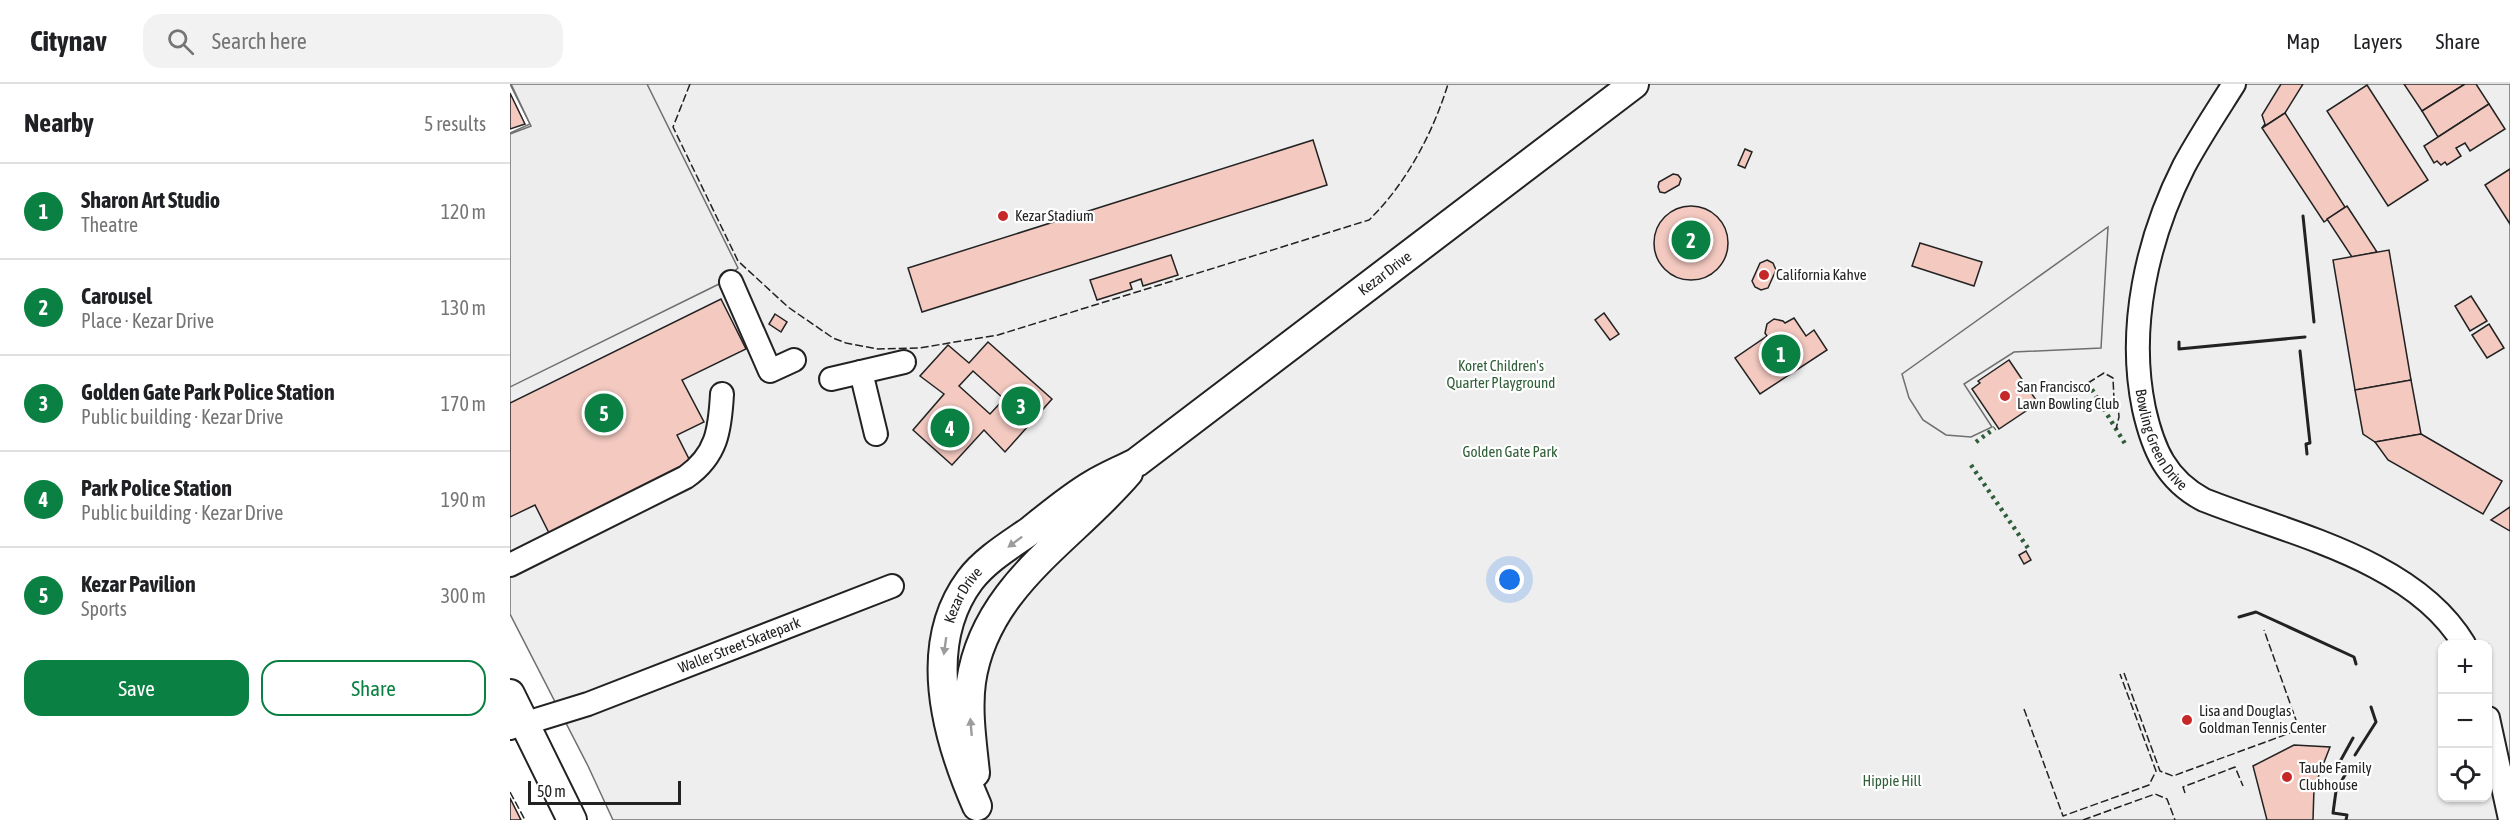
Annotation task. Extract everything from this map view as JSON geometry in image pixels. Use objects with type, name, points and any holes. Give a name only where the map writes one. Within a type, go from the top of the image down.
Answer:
[{"type":"main road","name":"Kezar Drive","points":[[979,813],[952,738],[942,676],[946,635],[952,615],[970,579],[991,560],[1062,506],[1093,485],[1137,462],[1634,84]]},
{"type":"main road","name":"Kezar Drive","points":[[979,813],[970,718],[971,683],[980,647],[1002,603],[1025,574],[1104,502],[1137,462]]},
{"type":"main road","points":[[970,579],[978,582],[992,580],[1073,528]]},
{"type":"main road","points":[[970,579],[974,600],[971,683]]},
{"type":"main road","points":[[510,694],[517,726],[572,820]]},
{"type":"street","name":"Bowling Green Drive","points":[[2234,84],[2184,167],[2165,211],[2148,266],[2141,305],[2138,352],[2142,399],[2156,452],[2163,465],[2181,486],[2204,500],[2349,555],[2402,581],[2437,608],[2461,640]]},
{"type":"street","points":[[731,282],[770,371],[794,360]]},
{"type":"street","points":[[831,379],[904,362]]},
{"type":"street","points":[[861,372],[876,434]]},
{"type":"street","points":[[510,565],[686,477],[699,468],[709,456],[720,427],[723,394]]},
{"type":"street","name":"Waller Street Skatepark","points":[[517,726],[588,704],[892,586]]},
{"type":"street","points":[[2492,740],[2510,819]]},
{"type":"green space","name":"Golden Gate Park","points":[[510,84],[2510,84],[2510,820],[613,820],[510,614],[510,133],[530,124]]},
{"type":"shaded area","points":[[511,84],[647,84],[738,268],[719,284],[510,387],[510,134],[531,126]]},
{"type":"shaded area","points":[[2108,227],[2101,348],[2014,352],[1964,384],[1992,427],[1971,437],[1946,435],[1923,420],[1909,398],[1902,374]]},
{"type":"building","points":[[2281,84],[2303,84],[2285,113],[2262,128],[2265,124],[2262,115]]},
{"type":"building","points":[[2404,84],[2465,84],[2422,111]]},
{"type":"building","points":[[2465,84],[2476,84],[2489,104],[2438,137],[2422,111]]},
{"type":"building","points":[[2367,85],[2428,180],[2388,206],[2327,111]]},
{"type":"building","points":[[510,93],[525,124],[510,129]]},
{"type":"building","points":[[2489,104],[2505,129],[2470,151],[2465,143],[2456,148],[2461,156],[2447,165],[2445,162],[2441,165],[2437,161],[2434,163],[2424,146]]},
{"type":"building","points":[[2285,113],[2345,207],[2324,222],[2262,128]]},
{"type":"building","points":[[1313,140],[1327,185],[922,312],[908,268]]},
{"type":"building","points":[[1745,149],[1752,152],[1745,168],[1738,165]]},
{"type":"building","points":[[2510,169],[2510,224],[2485,185]]},
{"type":"building","points":[[1673,174],[1678,175],[1681,179],[1679,185],[1665,193],[1660,192],[1659,182]]},
{"type":"building","points":[[1691,206],[1712,212],[1722,222],[1728,243],[1722,264],[1712,274],[1691,280],[1670,274],[1660,264],[1654,243],[1660,222],[1670,212]]},
{"type":"building","points":[[2347,206],[2377,252],[2352,257],[2327,219]]},
{"type":"building","points":[[1920,243],[1982,262],[1974,286],[1912,266]]},
{"type":"building","points":[[2389,250],[2411,380],[2355,390],[2333,260]]},
{"type":"building","points":[[1171,255],[1178,275],[1143,286],[1141,279],[1130,283],[1132,289],[1097,300],[1090,280]]},
{"type":"building","name":"California Kahve","points":[[1767,260],[1773,263],[1776,270],[1768,288],[1761,290],[1755,287],[1752,281],[1760,263]]},
{"type":"building","points":[[2471,296],[2487,321],[2470,331],[2455,306]]},
{"type":"building","points":[[721,299],[746,349],[682,380],[704,422],[677,435],[691,463],[549,533],[535,505],[510,517],[510,403]]},
{"type":"building","points":[[1604,313],[1619,334],[1610,340],[1595,320]]},
{"type":"building","points":[[775,314],[787,322],[781,332],[769,324]]},
{"type":"building","points":[[1794,318],[1806,336],[1814,330],[1827,350],[1760,394],[1735,358],[1767,336],[1765,333],[1767,324],[1774,319],[1785,323]]},
{"type":"building","points":[[2489,324],[2504,348],[2487,358],[2472,335]]},
{"type":"building","points":[[988,342],[1052,399],[1005,452],[984,430],[952,465],[913,430],[944,394],[920,376],[948,345],[969,363]],"holes":[[[973,371],[1004,399],[990,414],[959,386]]]},
{"type":"building","name":"San Francisco Lawn Bowling Club","points":[[2009,360],[2038,403],[1999,429],[1972,389],[1980,383],[1978,381]]},
{"type":"building","points":[[2411,380],[2421,434],[2375,442],[2363,434],[2355,390]]},
{"type":"building","points":[[2421,434],[2502,481],[2483,514],[2388,460],[2375,442]]},
{"type":"building","points":[[2510,507],[2510,531],[2491,520]]},
{"type":"building","points":[[2026,551],[2031,560],[2024,564],[2019,555]]},
{"type":"building","name":"Taube Family Clubhouse","points":[[2294,745],[2330,747],[2314,788],[2313,820],[2267,820],[2253,766]]},
{"type":"building","points":[[510,798],[521,820],[510,820]]},
{"type":"hedge","points":[[2088,383],[2127,447]]},
{"type":"hedge","points":[[1976,442],[1995,428]]},
{"type":"hedge","points":[[1971,465],[2030,551]]},
{"type":"fence","points":[[690,84],[673,127],[738,261],[788,307],[833,338],[878,349],[919,348],[998,335],[1369,220],[1395,190],[1417,157],[1435,121],[1448,84]]},
{"type":"fence","points":[[2088,383],[2104,373],[2113,378],[2114,400],[2118,403],[2119,417],[2116,429]]},
{"type":"fence","points":[[2124,673],[2160,771],[2173,776],[2290,733],[2296,720],[2264,630]]},
{"type":"fence","points":[[2024,709],[2063,816],[2149,785],[2156,771],[2120,674]]},
{"type":"fence","points":[[2185,793],[2183,787],[2235,767],[2243,786]]},
{"type":"fence","points":[[510,792],[525,820]]},
{"type":"fence","points":[[2083,820],[2155,794],[2167,799],[2175,820]]},
{"type":"wall","points":[[2303,216],[2314,322]]},
{"type":"wall","points":[[2179,342],[2179,349],[2305,337]]},
{"type":"wall","points":[[2300,351],[2310,443],[2306,444],[2307,454]]},
{"type":"wall","points":[[2239,617],[2256,612],[2354,657],[2356,664]]},
{"type":"wall","points":[[2355,755],[2376,722],[2371,707]]},
{"type":"wall","points":[[2337,767],[2353,738]]},
{"type":"wall","points":[[2346,820],[2347,815],[2333,813],[2336,791],[2350,766]]},
{"type":"place","name":"Kezar Stadium","points":[[1003,216]]},
{"type":"place","name":"Carousel","points":[[1691,240]]},
{"type":"place","name":"California Kahve","points":[[1764,275]]},
{"type":"place","name":"Sharon Art Studio","points":[[1781,354]]},
{"type":"place","name":"San Francisco Lawn Bowling Club","points":[[2005,396]]},
{"type":"place","name":"Golden Gate Park Police Station","points":[[1021,406]]},
{"type":"place","name":"Kezar Pavilion","points":[[604,413]]},
{"type":"place","name":"Park Police Station","points":[[950,428]]},
{"type":"place","name":"Lisa and Douglas Goldman Tennis Center","points":[[2187,720]]},
{"type":"place","name":"Taube Family Clubhouse","points":[[2287,777]]},
{"type":"park label","name":"Koret Children's Quarter Playground","points":[[1501,374]]},
{"type":"park label","name":"Hippie Hill","points":[[1892,781]]}]
